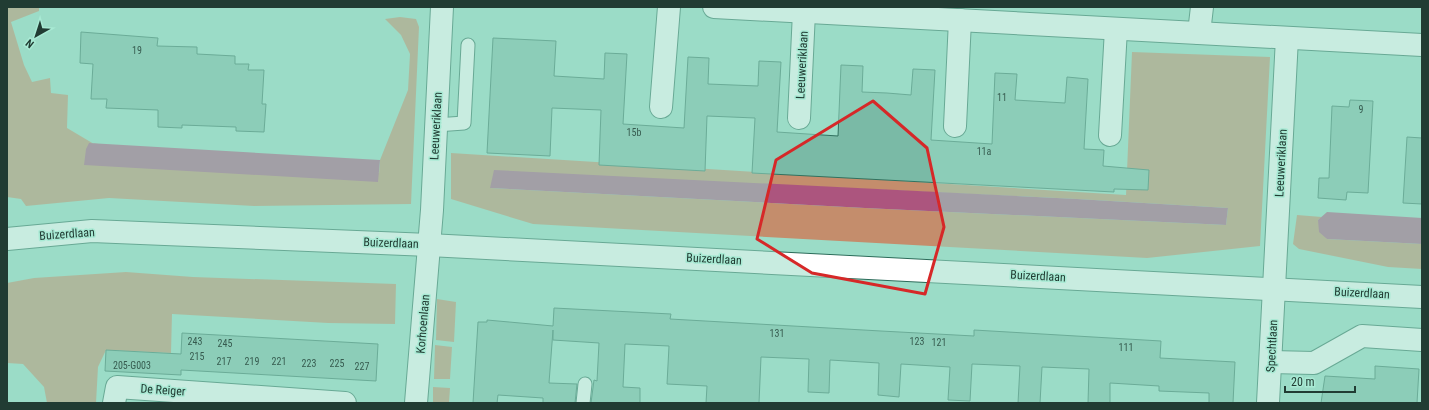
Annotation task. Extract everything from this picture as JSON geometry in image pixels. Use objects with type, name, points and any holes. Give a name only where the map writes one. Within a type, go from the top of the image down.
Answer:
[{"type":"street","name":"Leeuweriklaan","points":[[429,244],[442,7]]},
{"type":"street","points":[[661,107],[669,7]]},
{"type":"street","points":[[714,7],[1422,45]]},
{"type":"street","points":[[1199,33],[1202,7]]},
{"type":"street","name":"Leeuweriklaan","points":[[799,118],[804,12]]},
{"type":"street","points":[[955,126],[960,20]]},
{"type":"street","points":[[1110,134],[1116,29]]},
{"type":"street","name":"Leeuweriklaan","points":[[1275,288],[1287,38]]},
{"type":"street","name":"Buizerdlaan","points":[[7,239],[92,232],[429,244],[1422,297]]},
{"type":"street","name":"Korhoenlaan","points":[[416,403],[429,244]]},
{"type":"street","name":"Spechtlaan","points":[[1268,403],[1275,288]]},
{"type":"street","points":[[1271,362],[1314,363],[1362,336],[1422,340]]},
{"type":"street","name":"De Reiger","points":[[114,403],[117,387],[345,403]]},
{"type":"lane","points":[[436,125],[464,123],[468,45]]},
{"type":"lane","points":[[583,403],[585,384]]},
{"type":"highlighted area","points":[[873,101],[927,148],[944,227],[925,294],[812,273],[757,239],[776,160]]},
{"type":"shaded area","points":[[7,7],[39,7],[39,11],[11,22],[24,65],[32,82],[50,78],[51,93],[68,95],[67,128],[93,143],[379,173],[380,160],[408,90],[410,54],[401,35],[385,19],[400,17],[416,19],[419,27],[411,204],[254,206],[109,198],[26,206],[21,199],[7,197]]},
{"type":"shaded area","points":[[1132,52],[1270,57],[1260,246],[1147,258],[533,224],[451,199],[451,153],[1126,195]],"holes":[[[802,186],[1077,199],[1228,208],[1226,225],[490,188]]]},
{"type":"shaded area","points":[[89,143],[380,160],[378,182],[84,165],[86,149]]},
{"type":"shaded area","points":[[494,170],[1228,208],[1226,225],[865,208],[490,188]]},
{"type":"shaded area","points":[[1327,212],[1422,218],[1422,244],[1327,239],[1319,232],[1318,220]]},
{"type":"shaded area","points":[[1297,215],[1322,217],[1318,220],[1327,239],[1422,244],[1422,269],[1388,267],[1299,249],[1293,244]]},
{"type":"shaded area","points":[[126,272],[193,277],[396,284],[395,324],[328,323],[172,314],[171,353],[106,350],[98,367],[96,403],[47,403],[44,387],[23,364],[7,363],[7,283],[34,278]]},
{"type":"shaded area","points":[[437,299],[456,302],[454,342],[436,340]]},
{"type":"shaded area","points":[[435,345],[452,347],[450,379],[434,379]]},
{"type":"shaded area","points":[[433,387],[450,388],[449,403],[433,403]]},
{"type":"building","points":[[81,32],[158,38],[157,46],[197,47],[197,54],[235,56],[235,64],[249,64],[248,70],[264,70],[262,104],[266,104],[264,132],[236,131],[236,127],[182,125],[182,128],[158,127],[158,110],[106,108],[107,99],[91,99],[93,64],[80,63]]},
{"type":"building","points":[[493,38],[556,41],[554,76],[604,79],[605,53],[627,54],[623,124],[684,128],[688,57],[709,58],[708,84],[758,86],[759,61],[781,62],[777,132],[838,136],[841,65],[863,66],[862,92],[911,95],[913,69],[935,70],[931,140],[992,144],[995,73],[1017,74],[1015,100],[1065,103],[1067,77],[1088,79],[1084,149],[1104,150],[1103,166],[1149,170],[1148,190],[1114,189],[1114,192],[752,173],[755,118],[707,116],[705,171],[599,165],[601,110],[552,108],[550,156],[487,153]]},
{"type":"building","points":[[1350,100],[1373,101],[1368,193],[1347,192],[1346,200],[1318,198],[1319,178],[1329,178],[1332,106],[1349,107]]},
{"type":"building","points":[[1407,137],[1422,138],[1422,204],[1403,203]]},
{"type":"building","points":[[554,308],[671,314],[670,319],[881,331],[974,336],[974,330],[1161,341],[1160,358],[1235,362],[1233,403],[1209,403],[1209,393],[1159,391],[1159,386],[1110,383],[1110,403],[1088,403],[1089,369],[1042,367],[1040,403],[1018,403],[1020,366],[972,364],[970,401],[948,400],[950,367],[901,364],[899,397],[878,395],[879,363],[830,360],[829,393],[808,392],[809,359],[761,357],[759,403],[706,403],[707,386],[667,384],[669,346],[625,344],[623,387],[640,388],[640,403],[591,403],[594,380],[597,381],[599,343],[553,340],[553,330],[549,383],[577,384],[575,403],[543,403],[543,398],[498,395],[497,403],[473,403],[478,322],[487,322],[487,320],[553,326]]},
{"type":"building","points":[[182,333],[378,344],[376,381],[181,370],[181,375],[105,371],[106,350],[181,354]]},
{"type":"building","points":[[1375,366],[1419,369],[1417,403],[1321,403],[1325,376],[1375,379]]}]
